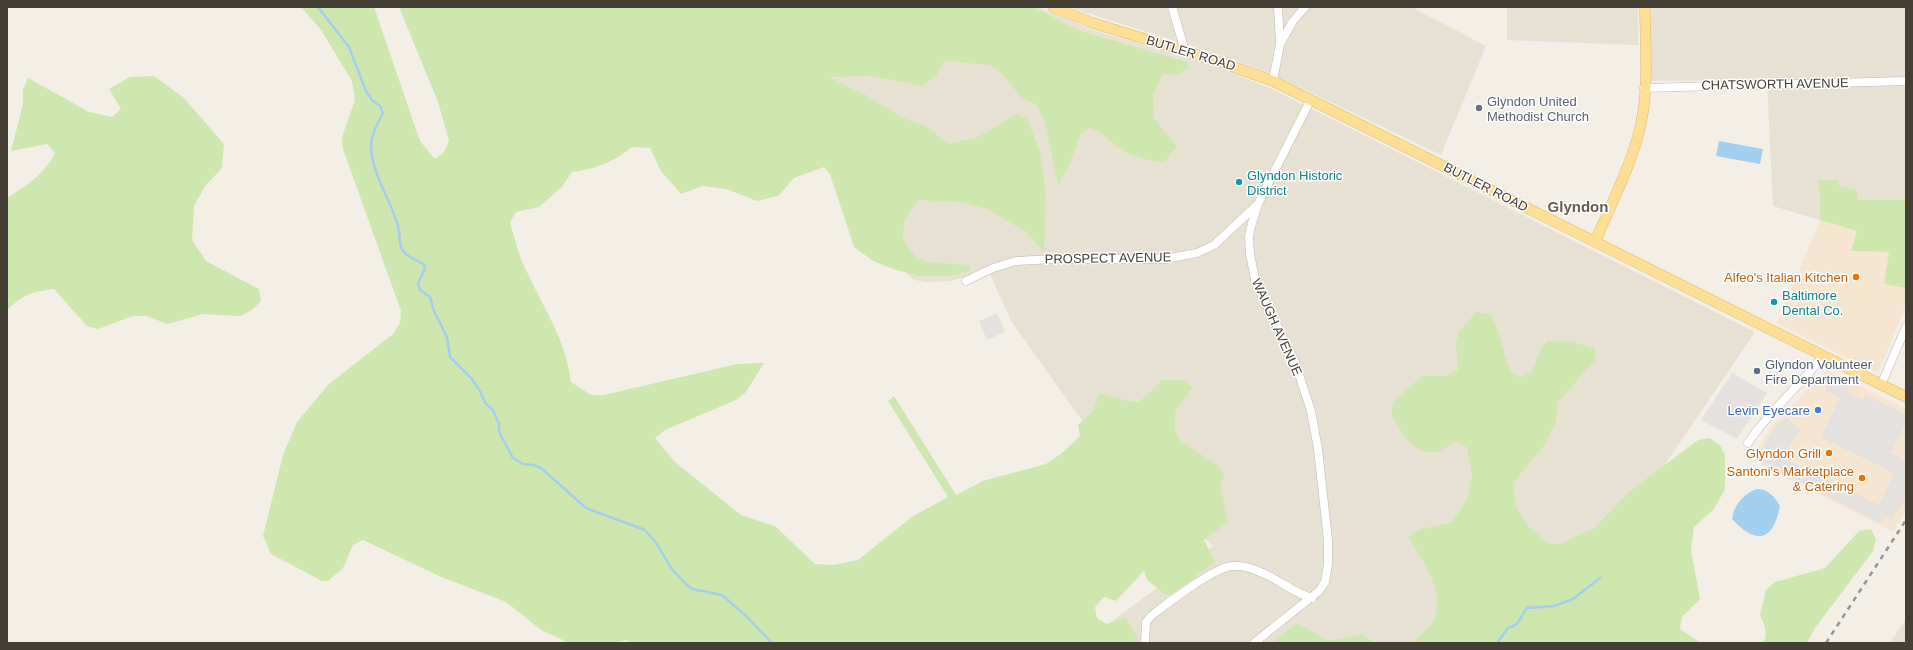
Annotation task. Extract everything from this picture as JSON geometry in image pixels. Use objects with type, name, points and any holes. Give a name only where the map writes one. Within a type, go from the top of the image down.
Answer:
[{"type":"main road","name":"BUTLER ROAD","points":[[1053,7],[1093,23],[1185,51],[1273,81],[1906,398]]},
{"type":"main road","points":[[1595,242],[1638,136],[1643,115],[1645,7]]},
{"type":"street","points":[[1172,7],[1185,51]]},
{"type":"street","points":[[1273,81],[1280,44],[1278,7]]},
{"type":"street","points":[[1280,44],[1293,21],[1305,7]]},
{"type":"street","name":"CHATSWORTH AVENUE","points":[[1644,88],[1906,81]]},
{"type":"street","name":"WAUGH AVENUE","points":[[1311,99],[1258,204],[1249,236],[1252,271],[1263,301],[1295,362],[1311,411],[1328,540],[1325,582],[1312,598]]},
{"type":"street","name":"PROSPECT AVENUE","points":[[966,281],[993,268],[1016,261],[1054,259],[1165,259],[1196,253],[1214,245],[1258,204]]},
{"type":"street","points":[[1881,385],[1906,327]]},
{"type":"street","points":[[1748,443],[1764,420],[1804,379],[1823,356]]},
{"type":"street","points":[[1145,643],[1146,622],[1151,616],[1216,572],[1232,566],[1252,570],[1272,578],[1301,596],[1312,598]]},
{"type":"street","points":[[1254,643],[1312,598]]},
{"type":"shaded area","points":[[852,7],[1038,7],[1093,30],[1215,66],[1272,89],[1755,332],[1594,569],[1462,643],[1083,643],[1213,546],[1080,418],[1011,321],[987,268],[951,281],[927,282],[914,280],[901,268],[804,78]]},
{"type":"shaded area","points":[[1068,7],[1415,7],[1415,9],[1486,46],[1441,155],[1272,74],[1217,54]]},
{"type":"shaded area","points":[[1507,7],[1638,7],[1638,45],[1507,40]]},
{"type":"shaded area","points":[[1651,7],[1906,7],[1906,200],[1857,200],[1857,190],[1819,180],[1820,220],[1773,206],[1767,80],[1650,81]]},
{"type":"shaded area","points":[[1820,220],[1857,231],[1851,251],[1889,252],[1884,284],[1906,288],[1906,302],[1903,313],[1878,373],[1777,323]]},
{"type":"shaded area","points":[[997,313],[1005,332],[987,340],[979,321]]},
{"type":"shaded area","points":[[1827,370],[1906,409],[1906,511],[1893,532],[1751,459],[1773,425]]},
{"type":"shaded area","points":[[1732,373],[1767,393],[1737,439],[1701,420]]},
{"type":"shaded area","points":[[1836,379],[1850,386],[1847,392],[1863,400],[1865,395],[1906,415],[1906,422],[1891,453],[1906,461],[1906,498],[1891,520],[1884,517],[1881,523],[1756,460],[1773,430],[1786,417],[1800,430],[1781,457],[1879,505],[1894,473],[1821,437],[1840,398],[1825,390],[1828,383],[1833,385]]},
{"type":"shaded area","points":[[1906,619],[1906,643],[1890,643]]},
{"type":"green space","points":[[301,7],[374,7],[420,141],[435,159],[444,152],[449,141],[438,102],[399,7],[1034,7],[1080,31],[1187,62],[1190,68],[1175,75],[1163,74],[1153,95],[1154,118],[1177,147],[1165,161],[1140,158],[1125,152],[1105,136],[1089,128],[1080,135],[1070,164],[1058,185],[1045,123],[1036,104],[1023,99],[999,71],[989,65],[945,61],[936,76],[922,86],[872,76],[829,77],[866,95],[901,117],[926,126],[949,144],[978,137],[1017,114],[1027,118],[1040,152],[1046,193],[1044,252],[1026,232],[987,209],[962,202],[918,200],[904,221],[903,239],[914,255],[926,262],[970,265],[970,271],[950,276],[919,276],[893,269],[873,261],[854,247],[830,174],[824,167],[794,178],[778,196],[757,201],[726,189],[703,186],[681,194],[661,171],[650,148],[632,147],[618,157],[604,164],[589,169],[572,172],[562,187],[539,207],[516,212],[510,223],[524,266],[559,338],[571,382],[591,395],[604,395],[737,364],[764,363],[746,392],[736,400],[665,430],[655,438],[675,462],[741,515],[775,526],[815,564],[833,565],[858,560],[913,516],[948,497],[888,401],[894,396],[956,495],[983,481],[1046,464],[1062,453],[1080,436],[1078,425],[1093,411],[1099,393],[1133,402],[1139,402],[1162,380],[1185,380],[1193,388],[1175,411],[1175,430],[1181,441],[1217,465],[1224,474],[1220,485],[1228,522],[1204,540],[1215,562],[1172,594],[1166,595],[1147,580],[1144,571],[1116,601],[1104,597],[1095,607],[1097,618],[1107,624],[1126,617],[1140,643],[633,643],[626,640],[615,643],[569,643],[541,630],[506,602],[439,576],[363,540],[353,545],[343,568],[328,581],[322,581],[271,554],[263,536],[283,455],[297,422],[329,384],[393,334],[400,323],[401,311],[343,149],[342,137],[355,100],[352,81],[321,30]]},
{"type":"green space","points":[[154,76],[184,98],[224,144],[222,168],[206,185],[194,206],[192,240],[206,261],[259,289],[261,301],[252,310],[240,316],[203,314],[168,324],[146,316],[133,316],[98,329],[87,326],[54,289],[40,291],[24,297],[18,300],[7,310],[7,198],[28,184],[40,173],[55,153],[47,144],[11,151],[23,104],[23,90],[28,78],[89,112],[112,117],[121,109],[109,89],[130,77]]},
{"type":"green space","points":[[1819,180],[1838,180],[1839,186],[1857,190],[1858,200],[1906,200],[1906,288],[1884,284],[1889,252],[1851,251],[1857,231],[1820,220]]},
{"type":"green space","points":[[1477,312],[1490,314],[1496,325],[1510,371],[1520,377],[1531,373],[1540,350],[1547,341],[1570,341],[1595,348],[1595,360],[1558,402],[1555,425],[1543,447],[1513,483],[1516,507],[1529,527],[1548,543],[1559,544],[1594,528],[1629,492],[1698,440],[1710,438],[1720,445],[1725,455],[1725,489],[1714,509],[1694,527],[1691,550],[1700,599],[1682,617],[1680,629],[1701,643],[1414,643],[1435,617],[1437,596],[1430,575],[1408,537],[1418,530],[1452,522],[1467,500],[1472,475],[1467,448],[1458,441],[1435,452],[1419,450],[1413,446],[1403,434],[1391,414],[1394,401],[1422,376],[1446,376],[1458,370],[1456,343],[1459,331]]},
{"type":"green space","points":[[1871,529],[1876,540],[1873,551],[1815,628],[1807,643],[1763,643],[1766,633],[1760,615],[1766,590],[1775,582],[1825,568],[1859,531]]},
{"type":"green space","points":[[1297,623],[1329,641],[1363,634],[1372,641],[1371,643],[1271,643]]},
{"type":"water","points":[[1719,141],[1763,149],[1760,164],[1716,156]]},
{"type":"water","points":[[1757,489],[1764,490],[1771,494],[1780,506],[1773,527],[1768,533],[1762,536],[1756,536],[1749,533],[1732,519],[1737,505],[1743,497]]},
{"type":"waterway","points":[[318,7],[349,47],[366,91],[372,100],[380,106],[383,113],[373,136],[371,144],[372,154],[377,175],[395,216],[401,247],[405,254],[425,266],[418,283],[420,290],[430,297],[434,311],[447,337],[450,357],[472,379],[480,391],[485,403],[493,410],[499,424],[499,432],[513,458],[523,464],[534,465],[541,468],[586,508],[645,530],[657,544],[671,568],[685,583],[692,589],[722,595],[746,616],[772,643]]},
{"type":"waterway","points":[[1497,643],[1508,628],[1517,623],[1527,608],[1554,606],[1573,599],[1600,578]]},
{"type":"railway","points":[[1826,643],[1906,520]]},
{"type":"place","name":"Glyndon United Methodist Church","points":[[1479,108]]},
{"type":"place","name":"Glyndon Historic District","points":[[1239,182]]},
{"type":"place","name":"Alfeo's Italian Kitchen","points":[[1856,277]]},
{"type":"place","name":"Baltimore Dental Co.","points":[[1774,302]]},
{"type":"place","name":"Glyndon Volunteer Fire Department","points":[[1757,371]]},
{"type":"place","name":"Levin Eyecare","points":[[1818,410]]},
{"type":"place","name":"Glyndon Grill","points":[[1829,453]]},
{"type":"place","name":"Santoni's Marketplace & Catering","points":[[1862,478]]},
{"type":"district","name":"Glyndon","points":[[1578,206]]}]
